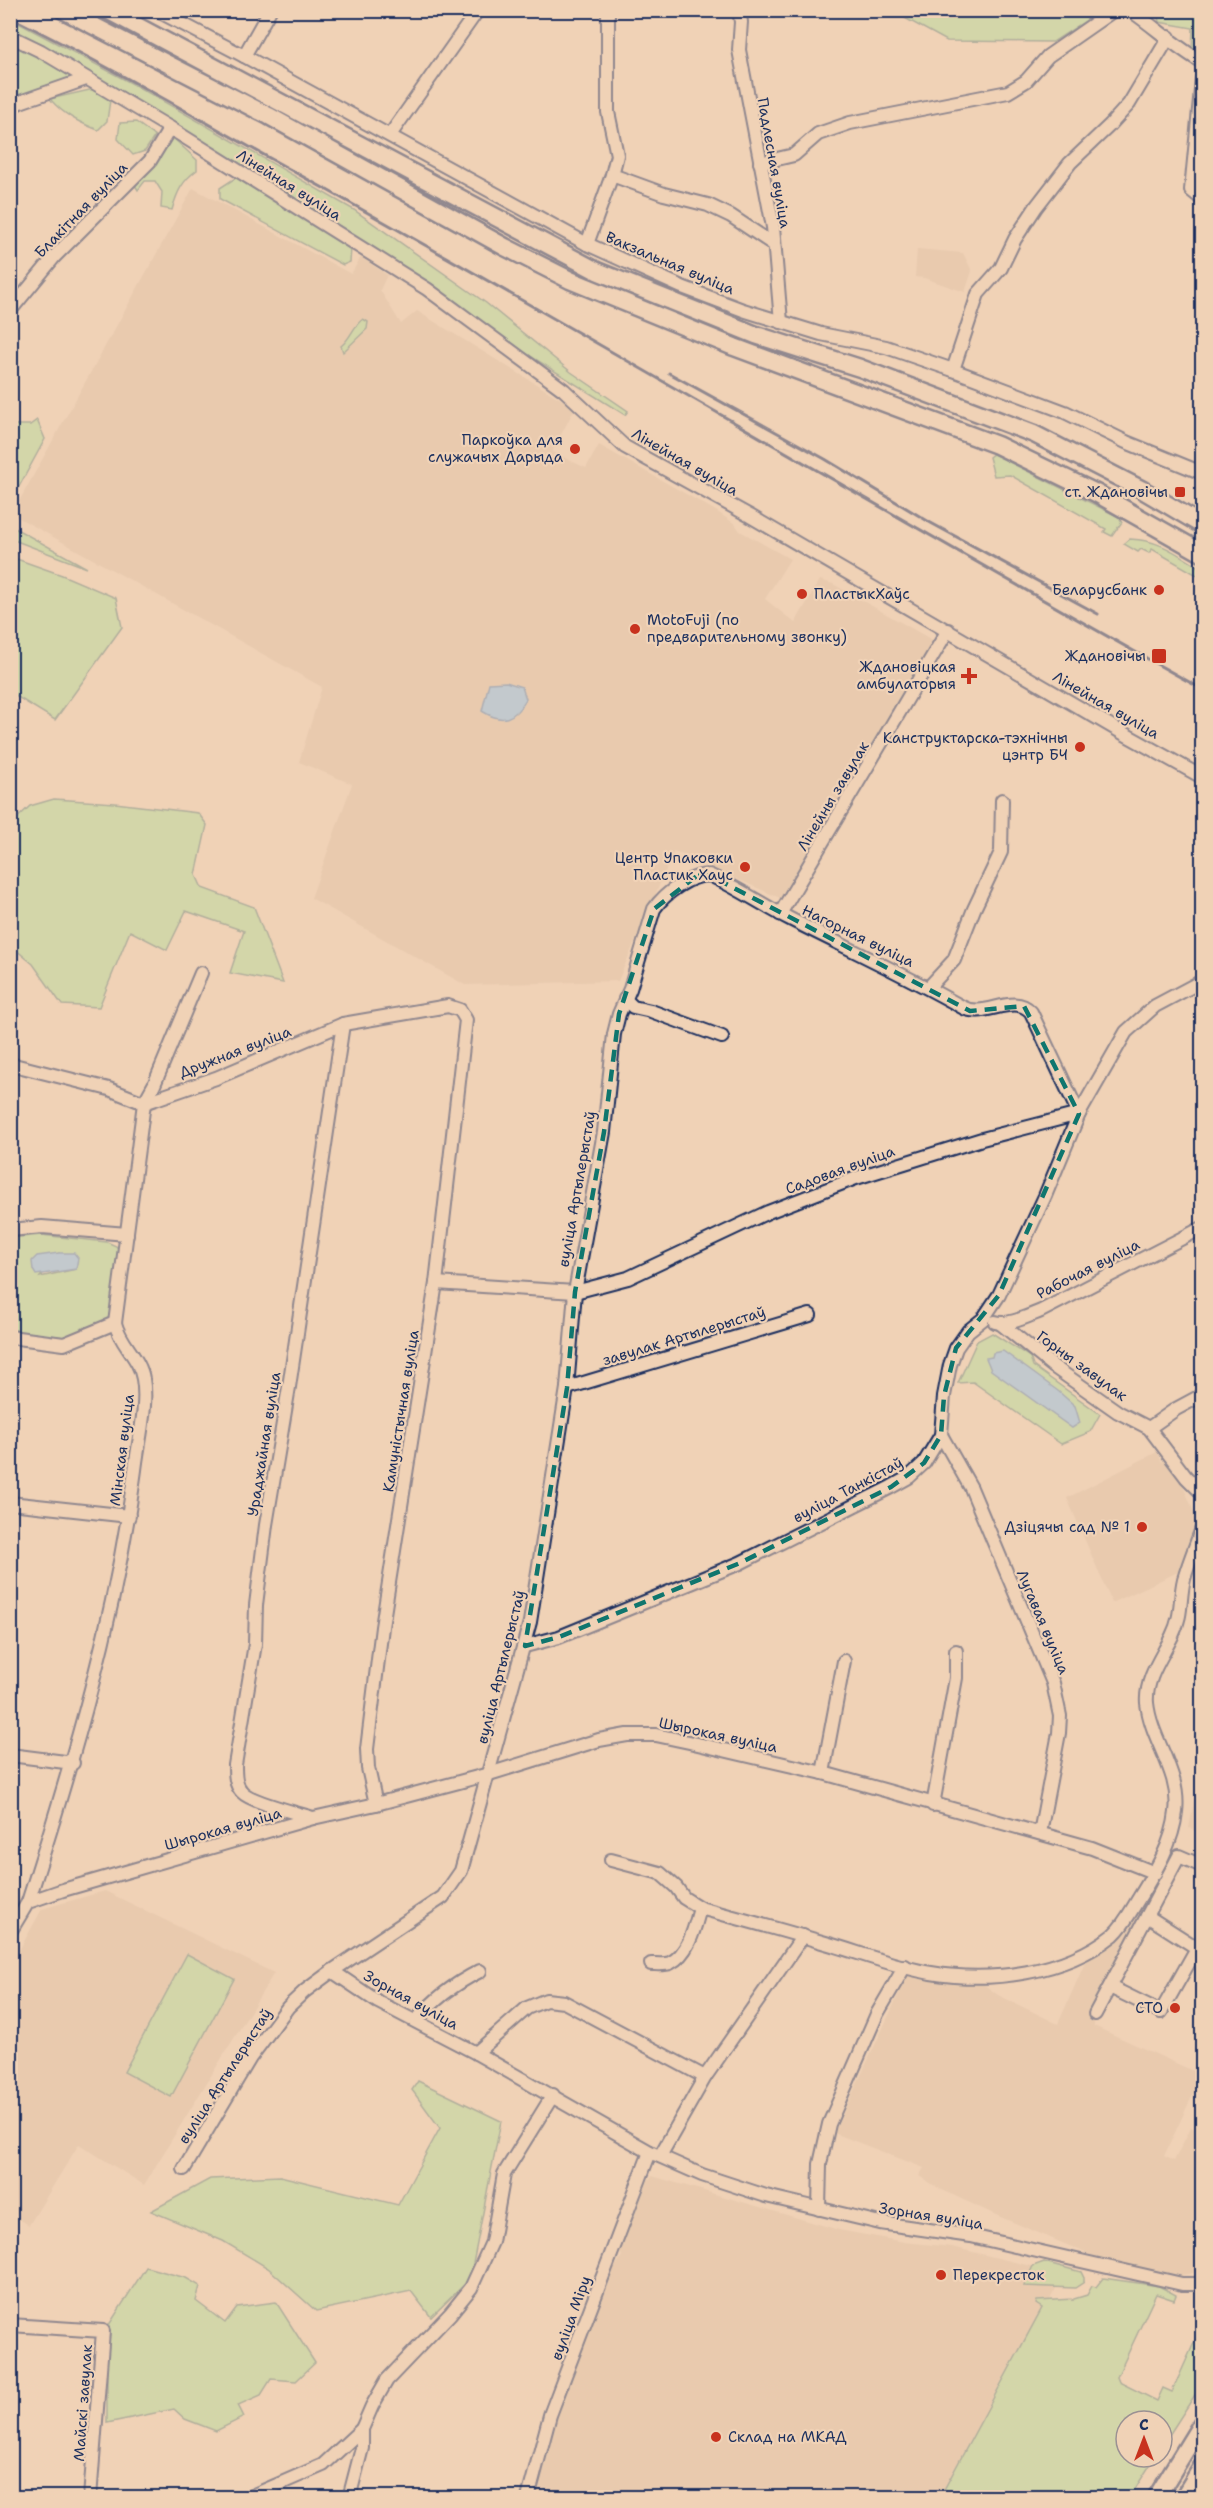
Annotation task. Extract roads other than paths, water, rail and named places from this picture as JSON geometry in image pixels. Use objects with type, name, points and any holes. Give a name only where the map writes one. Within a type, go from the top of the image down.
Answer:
[{"type":"highway","points":[[63,10],[269,116],[505,247],[570,280],[724,343],[997,445],[1096,493],[1203,553]]},
{"type":"highway","points":[[107,10],[597,272],[756,335],[860,368],[1034,434],[1141,489],[1203,525]]},
{"type":"highway","points":[[1156,2498],[1203,2423]]},
{"type":"highway","points":[[1183,2498],[1203,2467]]},
{"type":"street","name":"Вакзальная вуліца","points":[[156,10],[587,244],[682,286],[781,322],[821,334],[886,347],[953,370],[1065,412],[1126,442],[1203,473]]},
{"type":"street","points":[[244,56],[270,10]]},
{"type":"street","points":[[390,135],[478,10]]},
{"type":"street","points":[[587,244],[617,156],[608,112],[608,10]]},
{"type":"street","name":"Падлесная вуліца","points":[[739,10],[741,22],[739,50],[773,227],[781,322]]},
{"type":"street","points":[[760,163],[794,155],[818,134],[850,123],[1008,92],[1026,81],[1048,56],[1114,10]]},
{"type":"street","points":[[1130,10],[1169,37],[1184,51],[1203,62]]},
{"type":"street","name":"Лінейная вуліца","points":[[10,36],[41,51],[170,128],[427,289],[564,390],[624,447],[750,516],[1123,733],[1203,777]]},
{"type":"street","points":[[953,370],[978,294],[1001,268],[1020,231],[1070,163],[1129,104],[1169,37]]},
{"type":"street","points":[[10,107],[86,79]]},
{"type":"street","points":[[1203,79],[1191,190],[1203,199]]},
{"type":"street","name":"Блакітная вуліца","points":[[10,311],[56,256],[150,162],[170,128]]},
{"type":"street","points":[[612,175],[664,194],[708,206],[731,216],[773,244]]},
{"type":"street","name":"Лінейны завулак","points":[[780,914],[948,630]]},
{"type":"street","points":[[929,987],[954,960],[974,909],[1001,852],[1002,800]]},
{"type":"street","name":"Нагорная вуліца","points":[[627,994],[654,909],[660,901],[698,875],[709,875],[780,914],[929,987],[970,1011],[987,1011],[1013,1004],[1027,1008],[1079,1114]]},
{"type":"street","points":[[10,1338],[64,1344],[115,1323],[144,1103],[154,1085],[201,973]]},
{"type":"street","points":[[1079,1114],[1126,1032],[1155,1006],[1203,981]]},
{"type":"street","points":[[627,994],[633,1007],[651,1011],[722,1037]]},
{"type":"street","name":"вуліца Артылерыстаў","points":[[184,2169],[250,2058],[288,2007],[332,1971],[442,1897],[461,1871],[525,1646],[567,1388],[575,1292],[604,1132],[615,1034],[627,994]]},
{"type":"street","name":"Дружная вуліца","points":[[144,1103],[216,1078],[342,1024],[448,1006],[460,1010],[466,1020]]},
{"type":"street","name":"Камуністычная вуліца","points":[[376,1804],[368,1768],[367,1749],[382,1627],[436,1283],[466,1020]]},
{"type":"street","name":"Ураджайная вуліца","points":[[313,1818],[246,1795],[241,1791],[236,1780],[235,1765],[255,1644],[256,1605],[266,1525],[291,1376],[342,1024]]},
{"type":"street","points":[[10,1064],[109,1089],[144,1103]]},
{"type":"street","name":"Садовая вуліца","points":[[436,1283],[575,1292],[628,1278],[768,1212],[856,1178],[982,1139],[1079,1114]]},
{"type":"street","name":"вуліца Танкістаў","points":[[525,1646],[560,1637],[740,1563],[875,1496],[909,1477],[924,1463],[941,1435],[944,1396],[956,1348],[968,1331],[983,1319],[999,1295],[1045,1196],[1079,1114]]},
{"type":"street","points":[[10,1230],[42,1227],[127,1234]]},
{"type":"street","name":"Рабочая вуліца","points":[[983,1319],[1000,1323],[1041,1311],[1203,1228]]},
{"type":"street","name":"завулак Артылерыстаў","points":[[567,1388],[810,1315]]},
{"type":"street","name":"Мінская вуліца","points":[[28,1902],[73,1762],[105,1639],[129,1516],[145,1392],[141,1369],[118,1333],[115,1323]]},
{"type":"street","name":"Горны завулак","points":[[1000,1323],[1054,1367],[1118,1412],[1149,1428],[1186,1477],[1203,1493]]},
{"type":"street","points":[[1149,1428],[1176,1409],[1203,1395]]},
{"type":"street","name":"Лугавая вуліца","points":[[941,1435],[971,1488],[1053,1683],[1057,1698],[1060,1716],[1059,1733],[1040,1833]]},
{"type":"street","points":[[10,1503],[129,1516]]},
{"type":"street","points":[[610,1860],[660,1873],[676,1887],[684,1898],[700,1908],[929,1973],[961,1977],[1008,1975],[1052,1965],[1092,1950],[1124,1923],[1155,1873],[1174,1828],[1177,1809],[1175,1785],[1147,1704],[1148,1691],[1151,1677],[1180,1616],[1184,1582],[1203,1528]]},
{"type":"street","points":[[933,1805],[956,1678],[956,1651]]},
{"type":"street","points":[[823,1773],[844,1661]]},
{"type":"street","name":"Шырокая вуліца","points":[[28,1902],[313,1818],[376,1804],[489,1774],[599,1740],[627,1735],[656,1736],[689,1742],[823,1773],[1092,1848],[1155,1873]]},
{"type":"street","points":[[10,1755],[73,1762]]},
{"type":"street","points":[[1095,2014],[1179,1856],[1203,1866]]},
{"type":"street","points":[[10,1932],[28,1902]]},
{"type":"street","points":[[651,1964],[670,1963],[682,1952],[692,1936],[700,1908]]},
{"type":"street","points":[[1110,1987],[1161,2012],[1200,1950],[1147,1916]]},
{"type":"street","points":[[655,2154],[803,1936]]},
{"type":"street","points":[[819,2209],[820,2164],[829,2124],[877,2014],[905,1966]]},
{"type":"street","name":"Зорная вуліца","points":[[332,1971],[378,2002],[553,2095],[655,2154],[702,2175],[766,2196],[880,2223],[971,2236],[1182,2284],[1197,2283],[1203,2280]]},
{"type":"street","points":[[416,2021],[432,2001],[458,1982],[480,1971]]},
{"type":"street","points":[[476,2053],[527,2008],[546,2000],[564,2002],[705,2078]]},
{"type":"street","points":[[247,2498],[323,2465],[362,2429],[387,2380],[450,2314],[471,2288],[492,2242],[504,2174],[553,2095]]},
{"type":"street","name":"вуліца Міру","points":[[528,2498],[550,2415],[655,2154]]},
{"type":"street","name":"Майскі завулак","points":[[10,2325],[103,2331],[90,2498]]},
{"type":"street","points":[[349,2498],[362,2448],[362,2429]]},
{"type":"water","points":[[506,682],[522,687],[526,699],[517,712],[507,718],[496,718],[482,711],[489,683]]},
{"type":"water","points":[[74,1253],[78,1258],[76,1269],[36,1275],[32,1261],[37,1256]]},
{"type":"water","points":[[1003,1351],[1075,1406],[1080,1423],[1072,1428],[991,1370],[986,1358],[992,1357],[993,1353]]},
{"type":"railway","points":[[10,17],[127,78],[429,247],[1202,689]]},
{"type":"railway","points":[[669,373],[825,459],[931,523],[1098,614]]},
{"type":"place","name":"Паркоўка для служачых Дарыда","points":[[575,449]]},
{"type":"place","name":"ст. Ждановічы","points":[[1180,492]]},
{"type":"place","name":"Беларусбанк","points":[[1159,590]]},
{"type":"place","name":"ПластыкХаўс","points":[[802,594]]},
{"type":"place","name":"MotoFuji (по предварительному звонку)","points":[[635,629]]},
{"type":"place","name":"Ждановічы","points":[[1159,656]]},
{"type":"place","name":"Ждановіцкая амбулаторыя","points":[[969,676]]},
{"type":"place","name":"Канструктарска-тэхнічны цэнтр БЧ","points":[[1080,747]]},
{"type":"place","name":"Центр Упаковки Пластик Хаус","points":[[745,867]]},
{"type":"place","name":"Дзіцячы сад № 1","points":[[1142,1527]]},
{"type":"place","name":"СТО","points":[[1175,2008]]},
{"type":"place","name":"Перекресток","points":[[941,2275]]},
{"type":"place","name":"Склад на МКАД","points":[[716,2437]]}]
